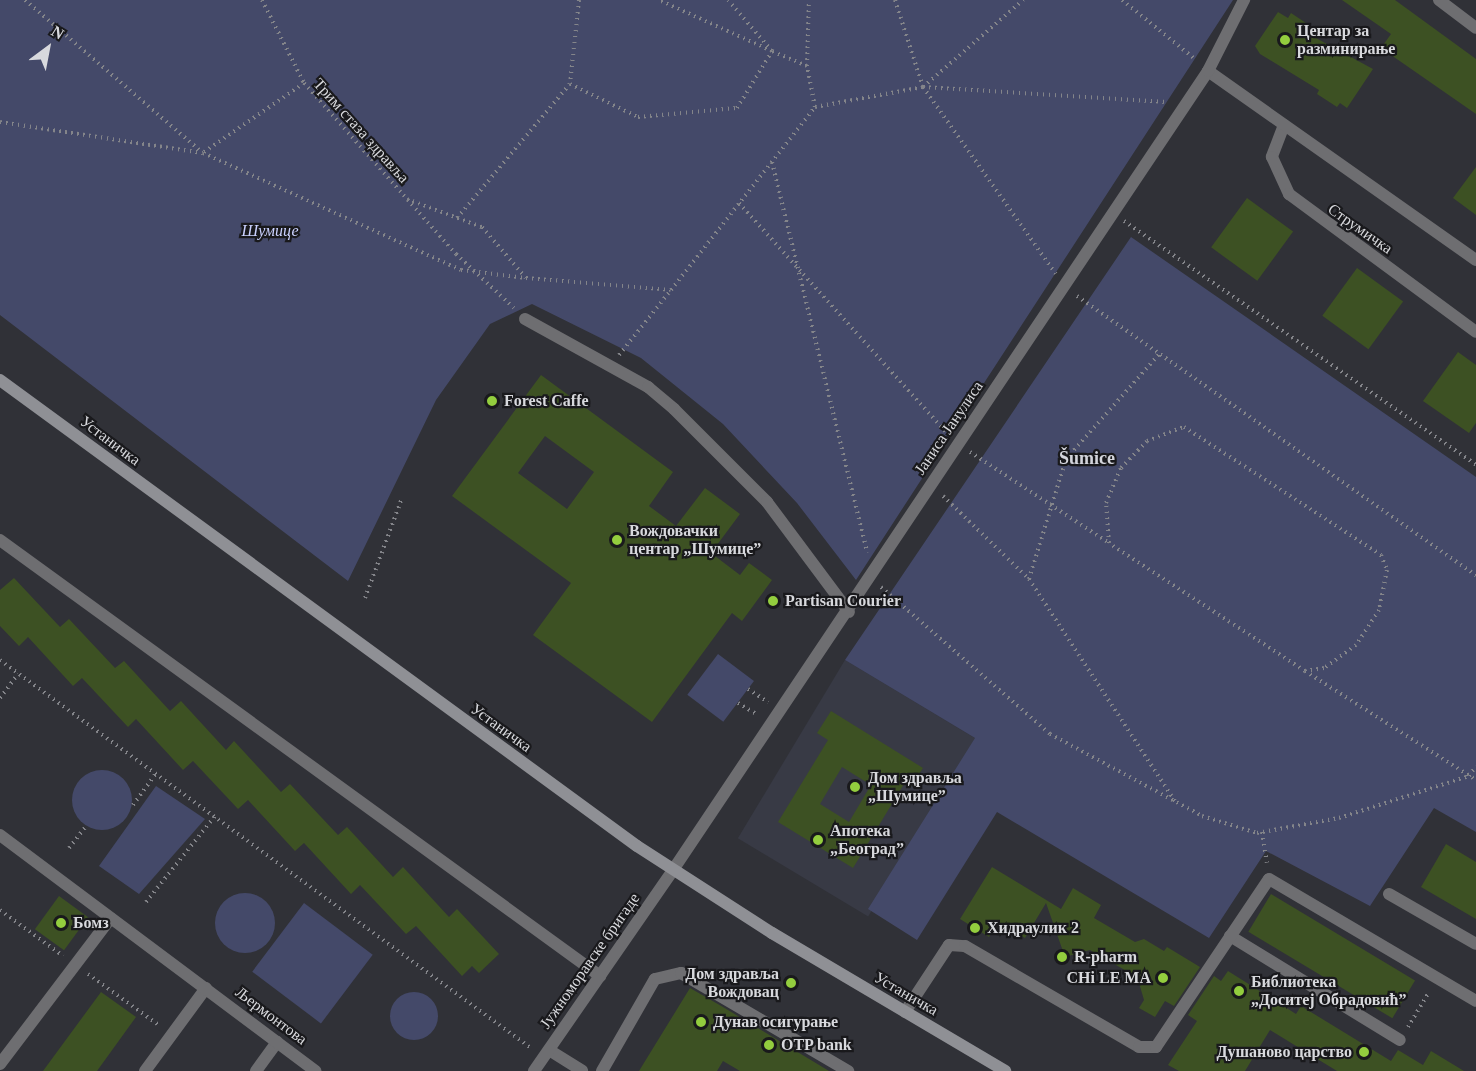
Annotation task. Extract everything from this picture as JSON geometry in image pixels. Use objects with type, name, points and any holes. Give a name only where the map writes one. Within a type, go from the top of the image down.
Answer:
[{"type":"main road","name":"Устаничка","points":[[0,380],[673,870],[904,1012],[1005,1071]]},
{"type":"street","name":"Јаниса Јанулиса","points":[[673,870],[849,612],[931,484],[1114,214],[1208,70],[1244,0]]},
{"type":"street","points":[[1439,0],[1476,28]]},
{"type":"street","points":[[1208,70],[1476,260]]},
{"type":"street","name":"Струмичка","points":[[1284,125],[1272,157],[1289,194],[1476,332]]},
{"type":"street","points":[[525,319],[648,387],[711,442],[767,502],[849,612]]},
{"type":"street","points":[[0,540],[600,976]]},
{"type":"street","name":"Љермонтова","points":[[0,835],[316,1071]]},
{"type":"street","name":"Јужноморавске бригаде","points":[[534,1071],[673,870]]},
{"type":"street","points":[[904,1012],[949,945],[965,946],[1139,1047],[1156,1047],[1269,879],[1476,1001]]},
{"type":"street","points":[[1389,894],[1476,944]]},
{"type":"street","points":[[0,1064],[111,918]]},
{"type":"street","points":[[1230,936],[1400,1040]]},
{"type":"street","points":[[602,1071],[655,979],[681,973],[848,1071]]},
{"type":"street","points":[[145,1071],[206,988]]},
{"type":"street","points":[[256,1071],[277,1041]]},
{"type":"street","points":[[546,1054],[582,1071]]},
{"type":"path","points":[[25,0],[203,153]]},
{"type":"path","points":[[261,0],[304,83]]},
{"type":"path","points":[[457,218],[570,84],[579,0]]},
{"type":"path","points":[[658,0],[807,66]]},
{"type":"path","points":[[728,0],[772,51]]},
{"type":"path","points":[[809,0],[807,66],[815,107]]},
{"type":"path","points":[[895,0],[923,87],[1065,287],[1476,575]]},
{"type":"path","points":[[923,87],[1023,0]]},
{"type":"path","points":[[1122,0],[1208,70]]},
{"type":"path","points":[[570,84],[638,117],[736,108],[772,51]]},
{"type":"path","name":"Трим стаза здравља","points":[[203,153],[304,83],[407,199],[482,227],[526,278]]},
{"type":"path","points":[[611,366],[815,107],[923,87],[1177,103]]},
{"type":"path","points":[[0,122],[203,153],[461,270],[526,278],[671,290]]},
{"type":"path","points":[[772,162],[872,576],[1050,734],[1203,816],[1262,832],[1339,818],[1470,776],[1476,766]]},
{"type":"path","points":[[407,199],[525,319]]},
{"type":"path","points":[[739,203],[958,445],[1476,780]]},
{"type":"path","points":[[1114,214],[1476,465]]},
{"type":"path","points":[[1029,579],[1066,459],[1160,353]]},
{"type":"path","points":[[1109,543],[1104,524],[1110,486],[1134,451],[1166,430],[1184,427],[1381,555],[1387,570],[1379,610],[1356,645],[1324,668],[1305,671]]},
{"type":"path","points":[[931,484],[1029,579],[1176,802]]},
{"type":"path","points":[[364,598],[402,498]]},
{"type":"path","points":[[0,660],[546,1054]]},
{"type":"path","points":[[0,698],[18,674]]},
{"type":"path","points":[[748,689],[780,710]]},
{"type":"path","points":[[738,703],[771,724]]},
{"type":"path","points":[[133,805],[156,773]]},
{"type":"path","points":[[146,902],[216,816]]},
{"type":"path","points":[[69,848],[86,826]]},
{"type":"path","points":[[1262,832],[1269,879]]},
{"type":"path","points":[[0,910],[171,1034]]},
{"type":"path","points":[[1400,1040],[1437,979]]},
{"type":"shaded area","name":"Дом здравља „Шумице”","points":[[845,660],[975,738],[868,917],[738,838]]},
{"type":"green space","name":"Шумице","points":[[0,0],[1233,0],[856,580],[797,503],[723,424],[641,358],[532,304],[490,324],[436,400],[348,581],[0,315]]},
{"type":"green space","points":[[1131,237],[1476,477],[1476,832],[1434,808],[1370,906],[1266,851],[1209,938],[997,812],[917,940],[868,909],[975,738],[845,660]]},
{"type":"green space","points":[[718,654],[754,681],[723,722],[687,695]]},
{"type":"green space","points":[[96,770],[108,770],[119,775],[127,783],[132,800],[130,812],[119,825],[108,830],[96,830],[85,825],[77,817],[72,806],[72,794],[77,783],[85,775]]},
{"type":"green space","points":[[156,786],[205,819],[139,894],[99,866]]},
{"type":"green space","points":[[245,893],[266,902],[275,923],[266,944],[245,953],[224,944],[215,923],[224,902]]},
{"type":"green space","points":[[304,903],[373,955],[321,1023],[252,972]]},
{"type":"green space","points":[[409,992],[419,992],[431,999],[438,1011],[438,1021],[431,1033],[419,1040],[409,1040],[394,1029],[390,1021],[390,1011],[401,996]]},
{"type":"building","points":[[1342,0],[1395,0],[1476,59],[1476,114],[1381,48],[1391,34]]},
{"type":"building","points":[[1278,12],[1288,18],[1291,13],[1318,31],[1314,37],[1373,69],[1347,108],[1340,103],[1337,107],[1317,94],[1319,90],[1260,54],[1255,46]]},
{"type":"building","points":[[1476,167],[1476,215],[1453,198]]},
{"type":"building","points":[[1247,198],[1293,232],[1257,281],[1211,247]]},
{"type":"building","points":[[1357,268],[1403,302],[1368,349],[1322,316]]},
{"type":"building","points":[[1458,352],[1476,365],[1476,423],[1469,433],[1423,401]]},
{"type":"building","name":"Вождовачки центар „Шумице”","points":[[541,375],[673,472],[649,506],[676,526],[705,488],[740,514],[711,553],[740,575],[749,563],[772,580],[742,621],[732,613],[652,722],[533,635],[571,583],[452,496]],"holes":[[[545,436],[594,472],[567,509],[518,473]]]},
{"type":"building","points":[[14,578],[60,627],[69,619],[115,668],[124,661],[170,711],[181,701],[226,750],[234,741],[281,792],[290,784],[338,835],[347,827],[393,877],[403,867],[449,917],[457,909],[499,954],[479,973],[472,966],[462,976],[416,926],[406,934],[360,885],[351,894],[304,843],[295,851],[248,800],[238,809],[193,761],[183,770],[136,719],[128,727],[82,678],[73,686],[28,637],[19,646],[0,626],[0,590]]},
{"type":"building","points":[[831,711],[923,768],[910,788],[904,784],[853,868],[778,822],[828,740],[817,733]],"holes":[[[842,767],[871,785],[849,822],[820,804]]]},
{"type":"building","points":[[1446,844],[1476,862],[1476,919],[1421,887]]},
{"type":"building","points":[[992,867],[1061,909],[1073,888],[1101,905],[1094,918],[1135,942],[1144,939],[1164,951],[1167,947],[1200,967],[1174,1006],[1165,1001],[1155,1017],[1139,1008],[1144,1000],[1139,983],[1123,969],[1090,950],[1065,957],[1046,903],[1025,938],[998,922],[989,937],[960,919]]},
{"type":"building","points":[[1271,894],[1415,981],[1392,1018],[1248,932]]},
{"type":"building","name":"Бомз","points":[[59,896],[88,917],[64,950],[35,929]]},
{"type":"building","points":[[1228,971],[1296,1014],[1301,1006],[1391,1061],[1398,1050],[1423,1065],[1431,1051],[1464,1071],[1337,1071],[1270,1030],[1245,1071],[1179,1071],[1168,1065],[1197,1021],[1188,1015],[1214,976],[1221,981]]},
{"type":"building","points":[[690,988],[829,1071],[740,1071],[723,1061],[717,1071],[639,1071]]},
{"type":"building","points":[[101,992],[136,1017],[97,1071],[43,1071]]},
{"type":"place","name":"Центар за разминирање","points":[[1285,40]]},
{"type":"place","name":"Forest Caffe","points":[[492,401]]},
{"type":"place","name":"Вождовачки центар „Шумице”","points":[[617,540]]},
{"type":"place","name":"Partisan Courier","points":[[773,601]]},
{"type":"place","name":"Дом здравља „Шумице”","points":[[855,787]]},
{"type":"place","name":"Апотека „Београд”","points":[[818,840]]},
{"type":"place","name":"Бомз","points":[[61,923]]},
{"type":"place","name":"Хидраулик 2","points":[[975,928]]},
{"type":"place","name":"R-pharm","points":[[1062,957]]},
{"type":"place","name":"CHi LE MA","points":[[1163,978]]},
{"type":"place","name":"Дом здравља Вождовац","points":[[791,983]]},
{"type":"place","name":"Библиотека „Доситеј Обрадовић”","points":[[1239,991]]},
{"type":"place","name":"Дунав осигурање","points":[[701,1022]]},
{"type":"place","name":"OTP bank","points":[[769,1045]]},
{"type":"place","name":"Душаново царство","points":[[1364,1052]]},
{"type":"district","name":"Šumice","points":[[1087,458]]}]
